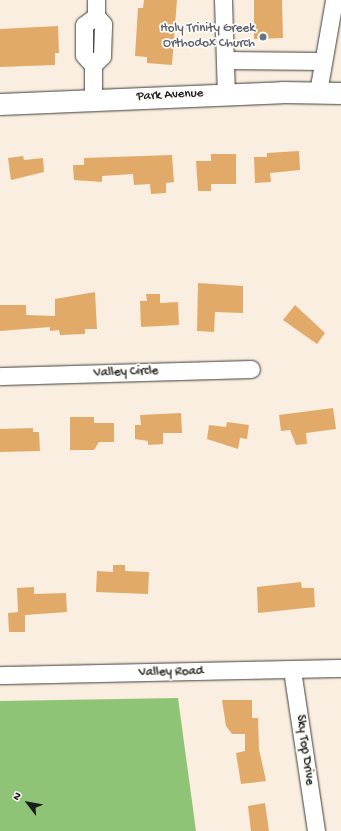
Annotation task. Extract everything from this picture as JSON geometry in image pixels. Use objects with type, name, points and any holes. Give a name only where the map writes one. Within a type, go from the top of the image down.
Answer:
[{"type":"main road","name":"Park Avenue","points":[[0,104],[226,94],[341,93]]},
{"type":"street","points":[[224,0],[226,94]]},
{"type":"street","points":[[318,92],[334,0]]},
{"type":"street","points":[[92,100],[93,65],[84,56],[84,25],[96,8]]},
{"type":"street","points":[[225,60],[323,61]]},
{"type":"street","name":"Valley Circle","points":[[0,376],[251,370]]},
{"type":"street","name":"Valley Road","points":[[0,675],[341,668]]},
{"type":"street","name":"Sky Top Drive","points":[[292,670],[316,831]]},
{"type":"green space","points":[[178,698],[196,831],[0,831],[0,701]]},
{"type":"building","points":[[144,0],[177,0],[172,65],[147,63],[147,57],[135,56],[138,8],[143,8]]},
{"type":"building","points":[[254,0],[282,0],[283,38],[254,39]]},
{"type":"building","points":[[58,26],[59,53],[55,53],[55,65],[0,67],[0,29]]},
{"type":"building","points":[[299,151],[300,170],[270,173],[271,182],[255,183],[254,157],[267,157],[267,153]]},
{"type":"building","points":[[211,154],[236,154],[236,184],[211,184],[211,191],[198,191],[196,161],[211,161]]},
{"type":"building","points":[[172,155],[174,182],[166,183],[166,193],[151,194],[150,184],[134,185],[133,174],[102,176],[102,182],[74,180],[73,165],[84,165],[84,158]]},
{"type":"building","points":[[23,156],[24,160],[43,158],[44,172],[11,180],[8,158]]},
{"type":"building","points":[[198,283],[243,286],[243,313],[215,312],[214,332],[197,331]]},
{"type":"building","points":[[95,292],[97,329],[85,329],[85,334],[60,335],[59,330],[50,331],[50,327],[0,331],[0,305],[26,305],[26,315],[55,316],[55,299]]},
{"type":"building","points":[[146,294],[160,294],[160,303],[178,302],[179,325],[141,327],[140,301],[147,301]]},
{"type":"building","points":[[295,305],[325,333],[317,344],[283,320]]},
{"type":"building","points":[[333,408],[336,429],[306,433],[307,444],[296,445],[290,430],[281,431],[279,415]]},
{"type":"building","points":[[181,413],[182,433],[163,433],[163,444],[148,445],[148,441],[135,439],[135,425],[141,425],[140,415]]},
{"type":"building","points":[[70,417],[94,417],[94,423],[114,423],[114,442],[99,442],[94,450],[70,450]]},
{"type":"building","points":[[227,422],[249,425],[247,439],[240,438],[238,449],[207,439],[209,425],[226,427]]},
{"type":"building","points":[[33,428],[33,432],[39,432],[40,451],[0,452],[0,429]]},
{"type":"building","points":[[113,565],[125,565],[125,571],[149,572],[148,594],[96,592],[97,571],[113,572]]},
{"type":"building","points":[[301,582],[302,588],[314,588],[315,607],[258,613],[257,587]]},
{"type":"building","points":[[34,587],[34,594],[66,593],[67,612],[25,615],[25,632],[9,632],[8,613],[18,612],[17,588]]},
{"type":"building","points":[[222,700],[252,700],[252,718],[258,718],[259,749],[266,781],[241,784],[236,753],[245,751],[245,734],[232,734],[226,726]]},
{"type":"building","points":[[265,803],[269,831],[251,831],[248,806]]},
{"type":"place","name":"Holy Trinity Greek Orthodox Church","points":[[263,37]]}]
